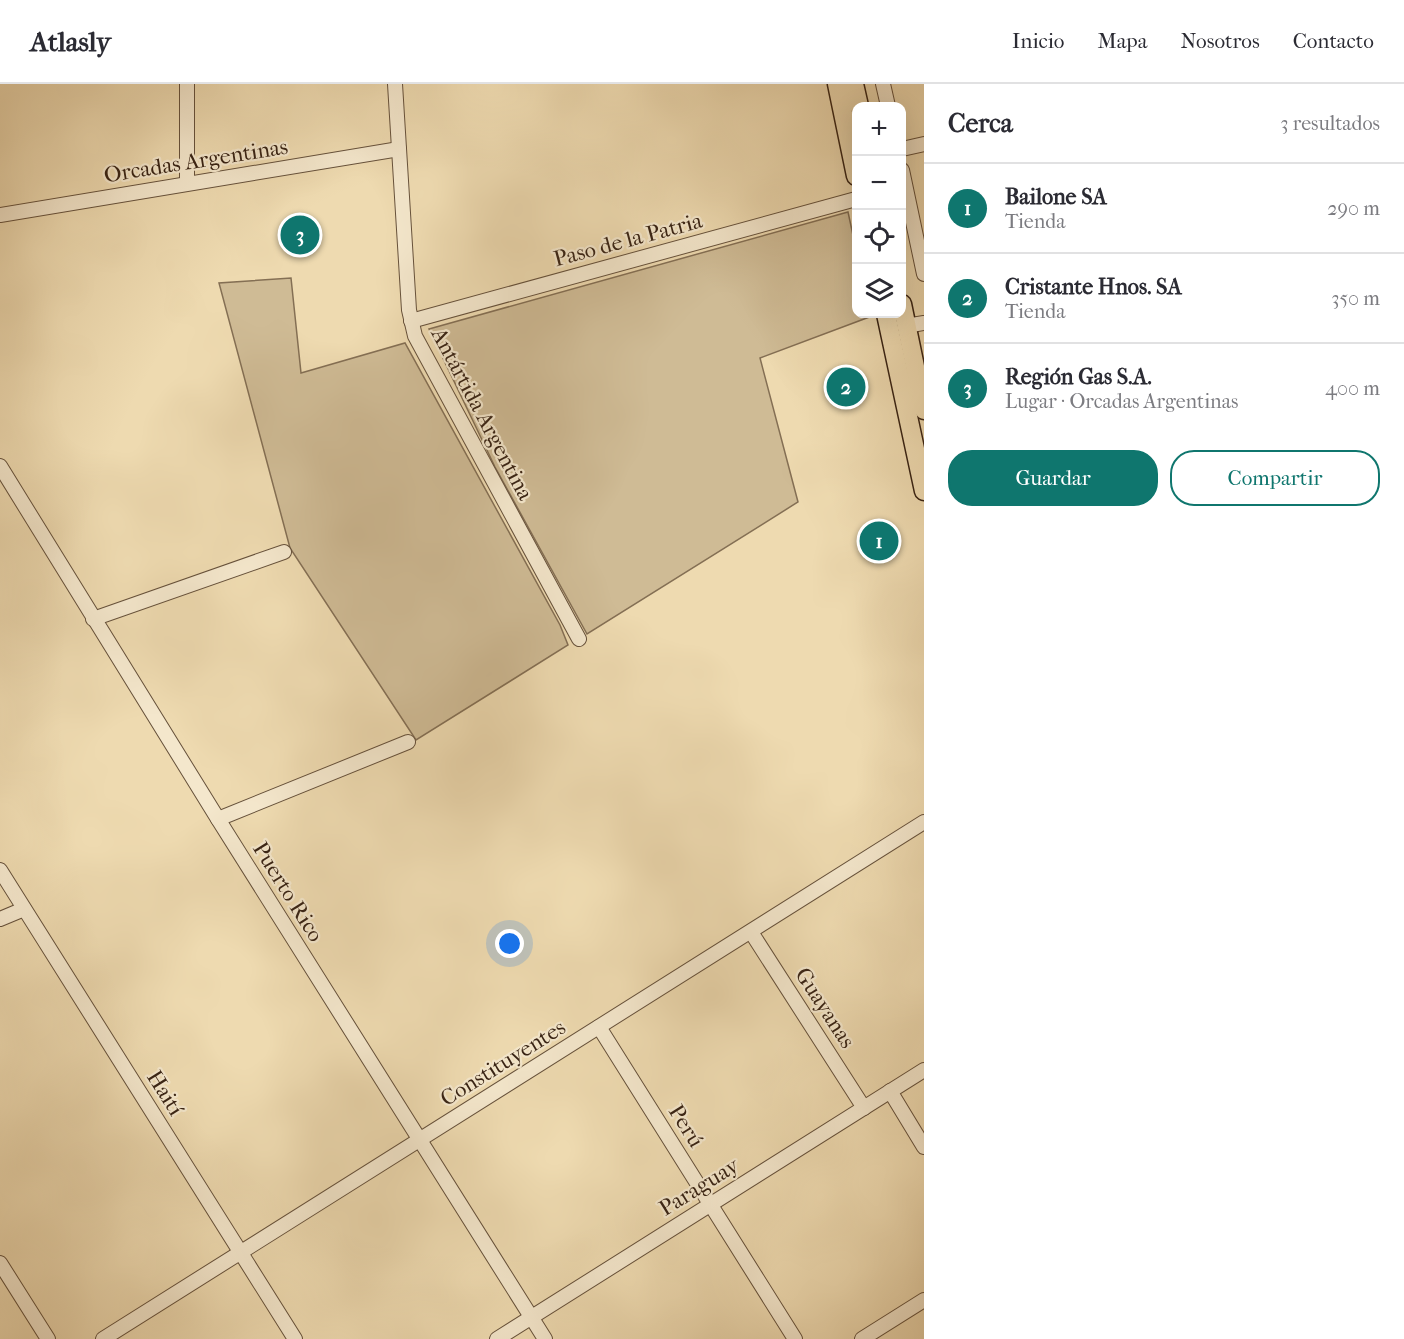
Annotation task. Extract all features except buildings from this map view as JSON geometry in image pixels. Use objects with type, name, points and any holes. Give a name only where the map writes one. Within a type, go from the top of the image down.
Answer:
[{"type":"main road","points":[[837,84],[852,157]]},
{"type":"main road","points":[[854,84],[858,102]]},
{"type":"main road","points":[[906,310],[915,325],[924,410]]},
{"type":"main road","points":[[887,318],[924,491]]},
{"type":"street","points":[[187,84],[187,183]]},
{"type":"street","name":"Antártida Argentina","points":[[395,84],[411,321],[422,351],[579,639]]},
{"type":"street","points":[[883,84],[887,102]]},
{"type":"street","points":[[906,148],[924,144]]},
{"type":"street","name":"Orcadas Argentinas","points":[[0,215],[399,148]]},
{"type":"street","points":[[906,189],[924,274]]},
{"type":"street","name":"Paso de la Patria","points":[[411,321],[852,200]]},
{"type":"street","name":"Puerto Rico","points":[[0,466],[93,619],[545,1339]]},
{"type":"street","points":[[93,619],[284,552]]},
{"type":"street","points":[[218,819],[408,742]]},
{"type":"street","name":"Constituyentes","points":[[104,1339],[924,822]]},
{"type":"street","name":"Haití","points":[[0,870],[295,1339]]},
{"type":"street","points":[[0,919],[24,909]]},
{"type":"street","name":"Guayanas","points":[[751,932],[864,1108]]},
{"type":"street","name":"Perú","points":[[599,1027],[795,1339]]},
{"type":"street","name":"Paraguay","points":[[497,1339],[924,1070]]},
{"type":"street","points":[[890,1091],[924,1147]]},
{"type":"street","points":[[0,1263],[48,1339]]},
{"type":"street","points":[[862,1339],[924,1300]]},
{"type":"shaded area","points":[[848,212],[852,230],[852,318],[867,318],[760,358],[798,502],[587,634],[495,467],[429,329]]},
{"type":"shaded area","points":[[291,278],[301,373],[405,343],[560,625],[568,645],[416,740],[290,548],[219,283]]},
{"type":"place","name":"Región Gas S.A.","points":[[300,235]]},
{"type":"place","name":"Cristante Hnos. SA","points":[[846,387]]},
{"type":"place","name":"Bailone SA","points":[[879,541]]}]
